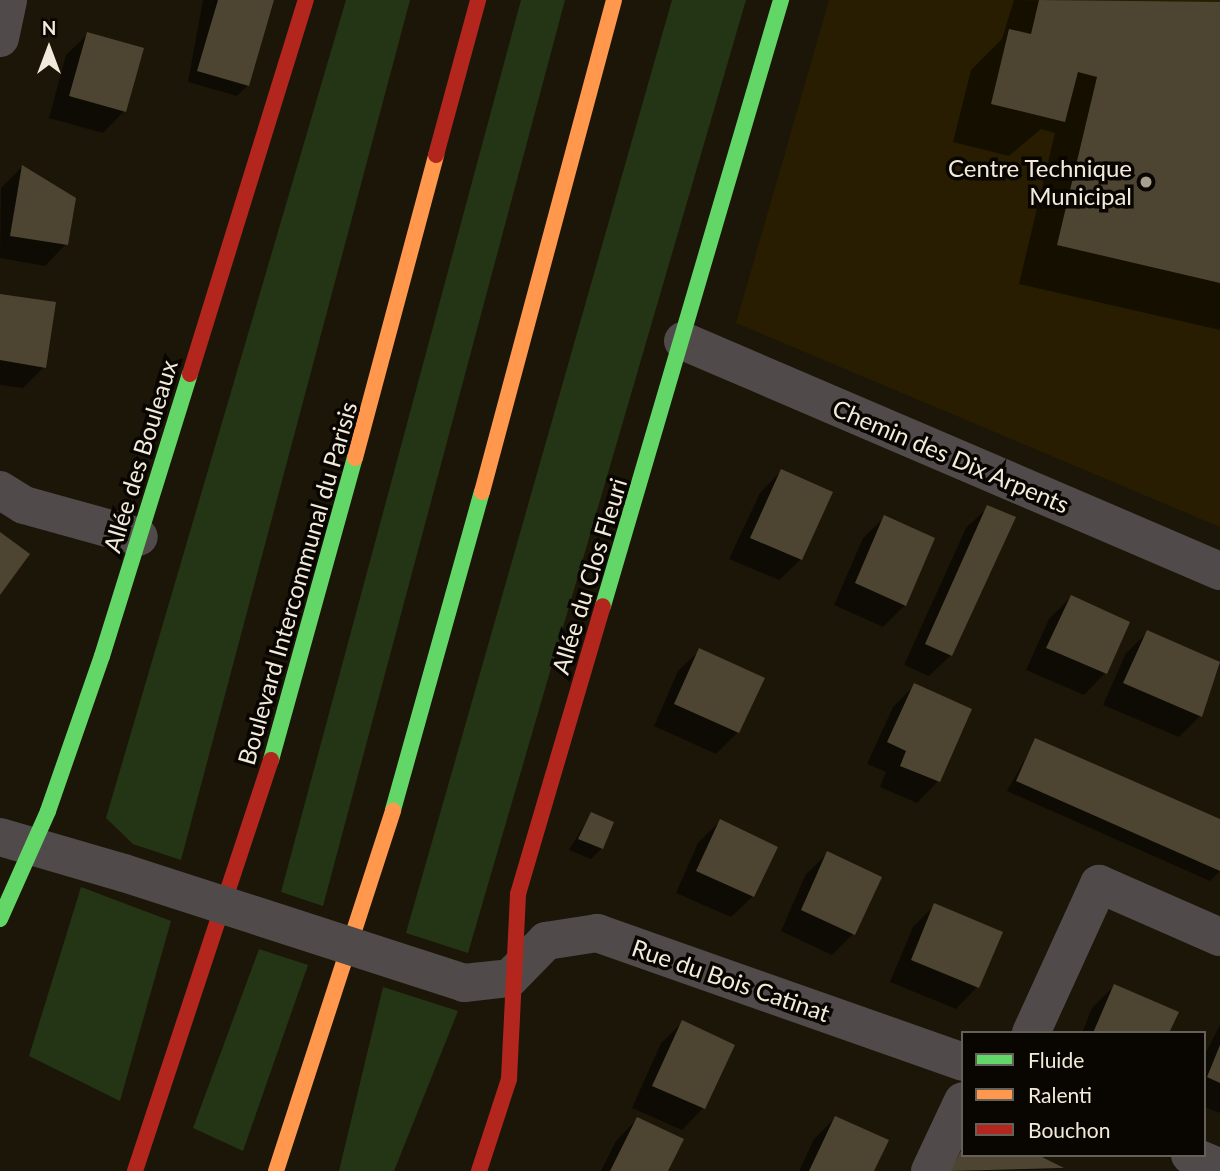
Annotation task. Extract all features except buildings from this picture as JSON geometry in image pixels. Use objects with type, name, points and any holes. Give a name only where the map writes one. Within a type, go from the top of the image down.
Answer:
[{"type":"main road","name":"Allée des Bouleaux","points":[[0,919],[15,841],[48,811],[139,537],[306,0]]},
{"type":"main road","points":[[376,383],[462,0]]},
{"type":"main road","name":"Boulevard Intercommunal du Parisis","points":[[135,1171],[287,710],[478,0]]},
{"type":"main road","points":[[276,1171],[418,731],[614,0]]},
{"type":"main road","name":"Allée du Clos Fleuri","points":[[479,1171],[509,1079],[510,978],[518,894],[683,341],[780,0]]},
{"type":"street","points":[[0,38],[8,0]]},
{"type":"street","name":"Chemin des Dix Arpents","points":[[683,341],[1220,571]]},
{"type":"street","points":[[0,490],[24,505],[139,537]]},
{"type":"street","points":[[15,841],[124,873],[464,983],[510,978]]},
{"type":"street","points":[[1032,1031],[1099,884],[1220,937]]},
{"type":"street","name":"Rue du Bois Catinat","points":[[510,978],[546,941],[597,933],[961,1061]]},
{"type":"street","points":[[930,1171],[961,1105]]},
{"type":"street","points":[[1195,1157],[1220,1168]]},
{"type":"shaded area","points":[[829,0],[1220,0],[1220,527],[736,323]]},
{"type":"green space","points":[[346,0],[410,0],[181,860],[133,844],[106,818]]},
{"type":"green space","points":[[521,0],[565,0],[323,906],[281,892]]},
{"type":"green space","points":[[672,0],[746,0],[468,953],[406,933]]},
{"type":"green space","points":[[81,887],[171,921],[120,1101],[29,1056]]},
{"type":"green space","points":[[259,949],[308,965],[243,1151],[193,1128]]},
{"type":"green space","points":[[383,987],[458,1011],[394,1171],[339,1171]]},
{"type":"traffic: fast","points":[[603,606],[781,0]]},
{"type":"traffic: fast","points":[[0,919],[48,811],[102,656],[190,374]]},
{"type":"traffic: fast","points":[[271,760],[355,458]]},
{"type":"traffic: fast","points":[[393,810],[482,492]]},
{"type":"traffic: slow","points":[[482,492],[614,0]]},
{"type":"traffic: slow","points":[[355,458],[436,155]]},
{"type":"traffic: slow","points":[[276,1171],[393,810]]},
{"type":"traffic: jam","points":[[190,374],[306,0]]},
{"type":"traffic: jam","points":[[436,155],[478,0]]},
{"type":"traffic: jam","points":[[479,1171],[509,1079],[518,894],[603,606]]},
{"type":"traffic: jam","points":[[135,1171],[271,760]]},
{"type":"place","name":"Centre Technique Municipal","points":[[1146,182]]}]
